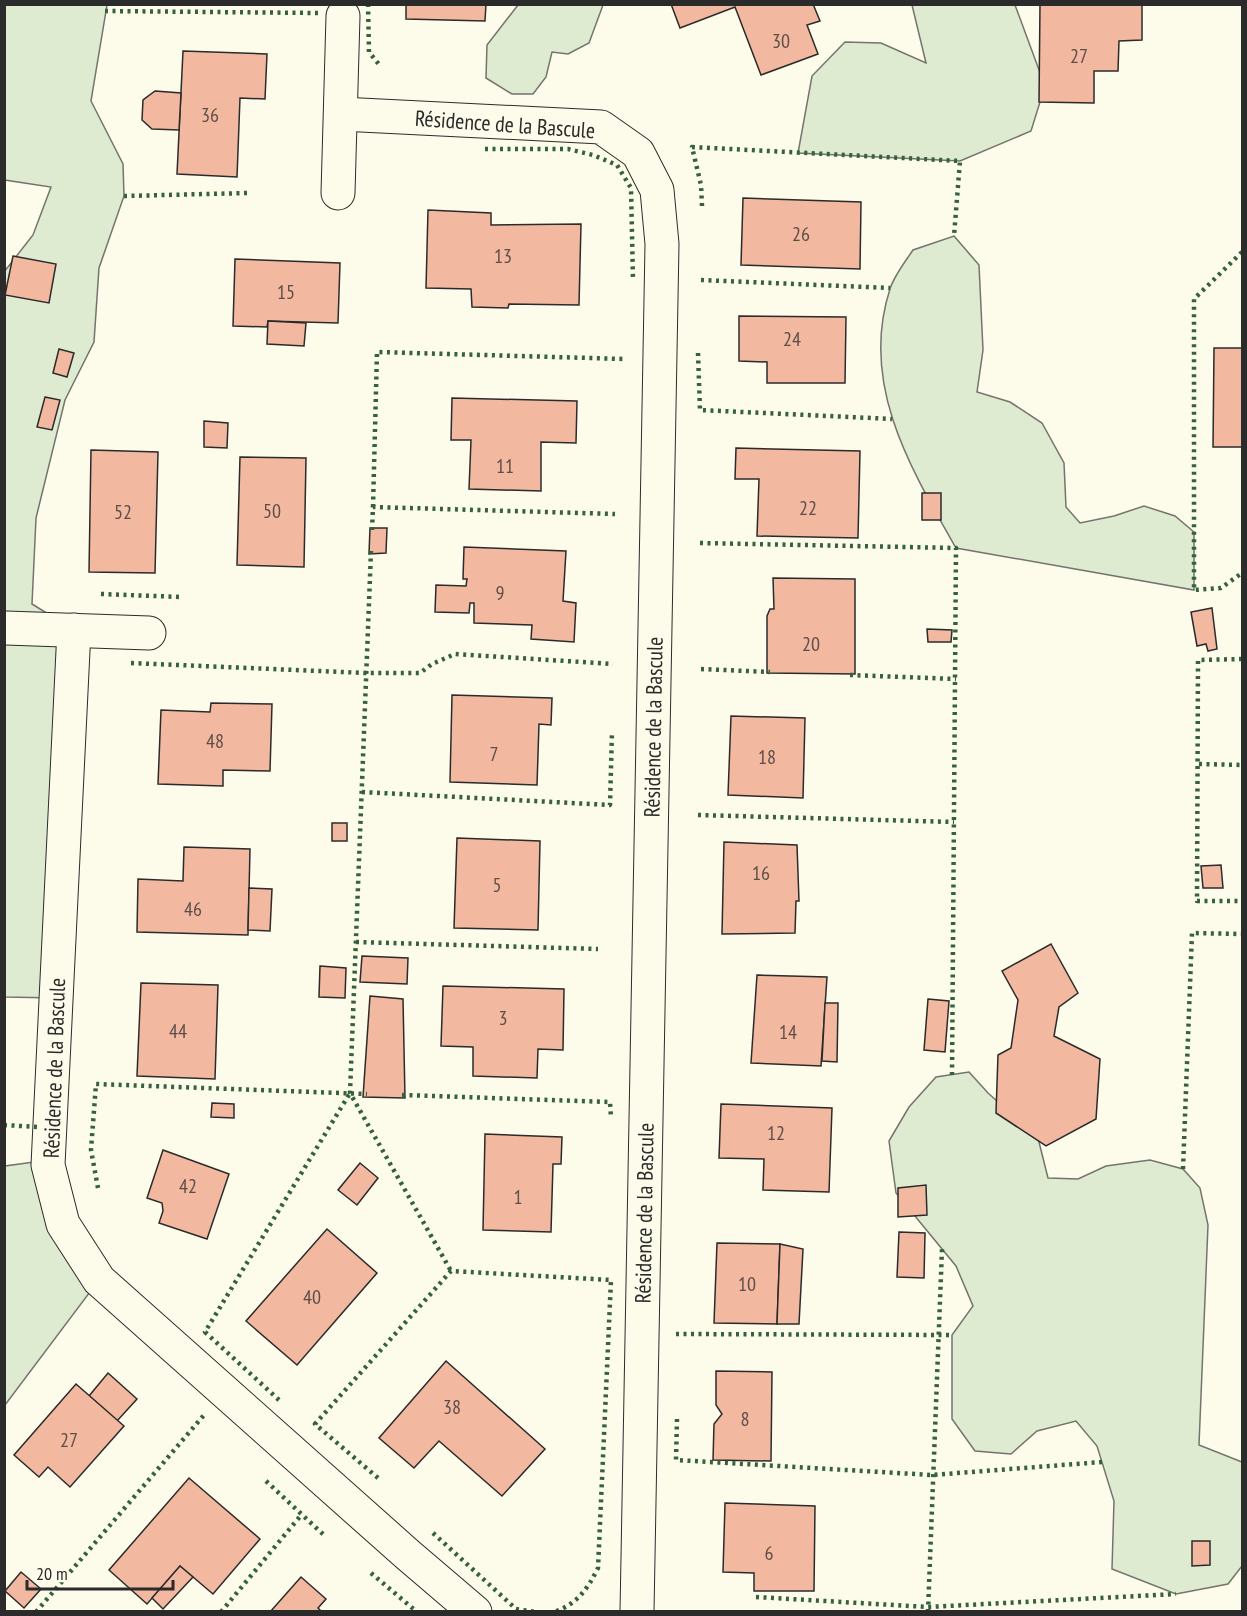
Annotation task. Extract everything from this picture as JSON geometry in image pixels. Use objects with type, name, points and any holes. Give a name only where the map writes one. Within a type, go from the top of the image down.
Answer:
[{"type":"street","points":[[338,193],[343,16]]},
{"type":"street","name":"Résidence de la Bascule","points":[[341,114],[601,127],[638,153],[657,190],[662,244],[637,1611]]},
{"type":"street","points":[[6,628],[149,633]]},
{"type":"street","name":"Résidence de la Bascule","points":[[74,630],[48,1165],[63,1224],[99,1280],[406,1554],[475,1611]]},
{"type":"green space","points":[[5,5],[107,5],[91,101],[123,164],[124,196],[99,268],[94,342],[65,400],[36,518],[32,604],[74,630],[57,998],[5,997],[4,272],[33,235],[51,187],[5,180]]},
{"type":"green space","points":[[518,5],[603,5],[589,43],[568,54],[552,52],[546,77],[533,94],[512,94],[486,78],[487,45]]},
{"type":"green space","points":[[912,5],[1015,5],[1045,86],[1031,131],[960,161],[798,153],[812,76],[845,42],[881,43],[926,63]]},
{"type":"green space","points":[[954,236],[979,265],[983,350],[977,392],[1010,402],[1042,423],[1064,463],[1066,507],[1080,523],[1114,516],[1144,506],[1175,516],[1194,532],[1194,590],[956,548],[922,488],[894,424],[885,392],[881,358],[882,324],[890,289],[897,274],[913,250]]},
{"type":"green space","points":[[969,1072],[988,1093],[1038,1138],[1048,1178],[1078,1179],[1106,1166],[1150,1160],[1183,1169],[1200,1188],[1208,1225],[1199,1445],[1242,1462],[1242,1566],[1228,1584],[1176,1594],[1112,1569],[1114,1501],[1097,1446],[1076,1421],[1037,1431],[1011,1454],[975,1451],[952,1419],[952,1335],[973,1306],[956,1266],[896,1193],[889,1141],[909,1107],[936,1077]]},
{"type":"green space","points":[[49,1160],[99,1280],[5,1405],[5,1166]]},
{"type":"building","points":[[406,4],[486,4],[485,21],[406,19]]},
{"type":"building","points":[[671,4],[813,4],[820,21],[807,25],[818,54],[761,75],[735,7],[680,28]]},
{"type":"building","points":[[1040,4],[1142,4],[1142,40],[1119,41],[1118,71],[1094,71],[1094,103],[1039,102]]},
{"type":"building","points":[[183,51],[267,54],[265,99],[240,98],[237,177],[177,174]]},
{"type":"building","points":[[155,91],[181,93],[179,130],[152,129],[142,120],[143,100]]},
{"type":"building","points":[[743,198],[861,202],[860,269],[741,265]]},
{"type":"building","points":[[428,210],[491,213],[491,225],[581,224],[579,305],[509,304],[508,308],[472,307],[471,289],[426,288]]},
{"type":"building","points":[[13,256],[56,264],[49,303],[5,295]]},
{"type":"building","points":[[235,259],[340,263],[338,323],[268,321],[267,327],[233,326]]},
{"type":"building","points":[[739,316],[846,317],[845,383],[767,383],[767,362],[739,361]]},
{"type":"building","points":[[268,321],[306,323],[304,346],[267,344]]},
{"type":"building","points":[[1214,348],[1242,348],[1242,447],[1213,447]]},
{"type":"building","points":[[59,349],[74,353],[67,377],[53,373]]},
{"type":"building","points":[[45,397],[60,400],[52,430],[37,427]]},
{"type":"building","points":[[452,398],[577,401],[576,443],[541,442],[541,491],[469,489],[471,440],[451,440]]},
{"type":"building","points":[[204,421],[228,423],[227,448],[204,447]]},
{"type":"building","points":[[736,448],[860,451],[858,538],[757,536],[759,479],[735,479]]},
{"type":"building","points":[[91,450],[158,452],[155,573],[89,572]]},
{"type":"building","points":[[240,457],[306,458],[304,567],[237,565]]},
{"type":"building","points":[[922,493],[941,493],[941,520],[922,520]]},
{"type":"building","points":[[370,528],[387,528],[386,553],[369,554]]},
{"type":"building","points":[[464,547],[566,551],[563,601],[576,603],[574,642],[531,639],[532,625],[474,623],[474,603],[470,603],[469,613],[435,612],[436,585],[466,586],[467,579],[463,579]]},
{"type":"building","points":[[773,578],[855,579],[855,674],[767,673],[767,616],[770,609],[774,609]]},
{"type":"building","points":[[1212,608],[1217,649],[1208,651],[1206,644],[1197,646],[1191,612]]},
{"type":"building","points":[[927,629],[952,630],[951,642],[928,642]]},
{"type":"building","points":[[452,695],[552,698],[551,725],[539,724],[537,785],[450,782]]},
{"type":"building","points":[[211,703],[272,704],[270,771],[223,770],[223,786],[158,784],[161,710],[210,712]]},
{"type":"building","points":[[731,716],[805,718],[803,798],[728,795]]},
{"type":"building","points":[[332,823],[347,823],[347,841],[332,841]]},
{"type":"building","points":[[457,838],[540,841],[538,930],[454,928]]},
{"type":"building","points":[[724,842],[797,845],[799,901],[796,901],[795,933],[722,934]]},
{"type":"building","points":[[184,847],[250,849],[248,935],[137,932],[138,879],[183,881]]},
{"type":"building","points":[[1221,865],[1223,888],[1203,888],[1201,866]]},
{"type":"building","points":[[249,888],[272,889],[270,931],[248,930]]},
{"type":"building","points":[[1051,944],[1078,993],[1059,1007],[1054,1036],[1100,1059],[1096,1119],[1046,1146],[996,1113],[998,1055],[1011,1048],[1018,1000],[1002,971]]},
{"type":"building","points":[[362,956],[408,958],[407,984],[360,982]]},
{"type":"building","points":[[320,966],[346,968],[345,998],[319,997]]},
{"type":"building","points":[[757,975],[827,977],[821,1066],[751,1063]]},
{"type":"building","points":[[141,983],[218,985],[215,1079],[137,1076]]},
{"type":"building","points":[[443,986],[564,989],[563,1050],[538,1049],[537,1078],[473,1076],[473,1047],[441,1046]]},
{"type":"building","points":[[370,996],[403,999],[405,1098],[363,1097]]},
{"type":"building","points":[[928,999],[949,1001],[945,1052],[924,1050]]},
{"type":"building","points":[[825,1003],[838,1003],[837,1062],[822,1061]]},
{"type":"building","points":[[212,1103],[234,1104],[234,1118],[211,1117]]},
{"type":"building","points":[[721,1104],[832,1108],[829,1192],[763,1190],[764,1159],[719,1158]]},
{"type":"building","points":[[485,1134],[562,1137],[561,1164],[553,1164],[551,1232],[483,1230]]},
{"type":"building","points":[[163,1150],[229,1174],[207,1239],[159,1223],[163,1211],[162,1203],[147,1198]]},
{"type":"building","points":[[360,1163],[378,1178],[357,1205],[338,1190]]},
{"type":"building","points":[[926,1185],[927,1215],[898,1217],[898,1188]]},
{"type":"building","points":[[327,1229],[377,1273],[297,1365],[246,1321]]},
{"type":"building","points":[[899,1232],[925,1233],[924,1278],[897,1277]]},
{"type":"building","points":[[717,1243],[780,1244],[777,1324],[714,1323]]},
{"type":"building","points":[[780,1244],[803,1249],[799,1324],[777,1324]]},
{"type":"building","points":[[446,1361],[545,1449],[502,1496],[439,1441],[414,1468],[379,1438]]},
{"type":"building","points":[[716,1371],[772,1372],[771,1461],[713,1460],[714,1424],[722,1414],[716,1405]]},
{"type":"building","points":[[108,1373],[137,1399],[117,1421],[89,1396]]},
{"type":"building","points":[[76,1384],[124,1426],[70,1487],[48,1467],[39,1477],[14,1455]]},
{"type":"building","points":[[189,1478],[260,1539],[213,1594],[180,1566],[147,1604],[109,1570]]},
{"type":"building","points":[[725,1503],[815,1506],[814,1591],[754,1591],[754,1573],[723,1572]]},
{"type":"building","points":[[1192,1541],[1210,1541],[1210,1565],[1192,1566]]},
{"type":"building","points":[[180,1566],[193,1577],[163,1609],[152,1598]]},
{"type":"building","points":[[21,1572],[41,1589],[24,1608],[5,1591]]},
{"type":"building","points":[[301,1577],[326,1599],[318,1608],[322,1612],[270,1612]]},
{"type":"hedge","points":[[368,4],[369,52],[381,67]]},
{"type":"hedge","points":[[105,11],[318,13]]},
{"type":"hedge","points":[[702,206],[701,185],[692,147],[960,161],[954,236]]},
{"type":"hedge","points":[[485,149],[568,149],[593,155],[617,165],[631,188],[633,280]]},
{"type":"hedge","points":[[124,196],[248,193]]},
{"type":"hedge","points":[[1242,252],[1194,299],[1194,590],[1221,588],[1242,573]]},
{"type":"hedge","points":[[701,280],[890,288]]},
{"type":"hedge","points":[[373,507],[377,352],[625,359]]},
{"type":"hedge","points":[[698,353],[700,410],[892,419]]},
{"type":"hedge","points":[[372,530],[373,507],[615,514]]},
{"type":"hedge","points":[[700,543],[956,548],[952,1075]]},
{"type":"hedge","points":[[371,551],[350,1093],[451,1271]]},
{"type":"hedge","points":[[101,594],[181,597]]},
{"type":"hedge","points":[[131,663],[366,673],[420,673],[432,664],[455,654],[613,664]]},
{"type":"hedge","points":[[1242,659],[1198,660],[1197,901],[1242,901]]},
{"type":"hedge","points":[[701,669],[770,672]]},
{"type":"hedge","points":[[850,675],[956,679]]},
{"type":"hedge","points":[[362,792],[610,805],[612,731]]},
{"type":"hedge","points":[[1199,764],[1242,765]]},
{"type":"hedge","points":[[698,815],[954,822]]},
{"type":"hedge","points":[[1183,1169],[1192,933],[1242,934]]},
{"type":"hedge","points":[[356,942],[598,949]]},
{"type":"hedge","points":[[98,1188],[91,1150],[96,1084],[367,1094]]},
{"type":"hedge","points":[[279,1400],[205,1332],[350,1093]]},
{"type":"hedge","points":[[402,1095],[610,1102],[611,1118]]},
{"type":"hedge","points":[[4,1125],[38,1127]]},
{"type":"hedge","points":[[928,1612],[942,1249]]},
{"type":"hedge","points":[[378,1478],[315,1424],[451,1271],[611,1280],[598,1568],[581,1595],[569,1605],[554,1612]]},
{"type":"hedge","points":[[676,1334],[952,1335]]},
{"type":"hedge","points":[[36,1612],[204,1415]]},
{"type":"hedge","points":[[677,1419],[676,1460],[932,1475],[1102,1462]]},
{"type":"hedge","points":[[266,1481],[326,1537]]},
{"type":"hedge","points":[[221,1612],[302,1514]]},
{"type":"hedge","points":[[433,1533],[516,1609],[536,1612]]},
{"type":"hedge","points":[[371,1573],[417,1612]]},
{"type":"hedge","points":[[756,1597],[928,1607],[1176,1594]]}]
